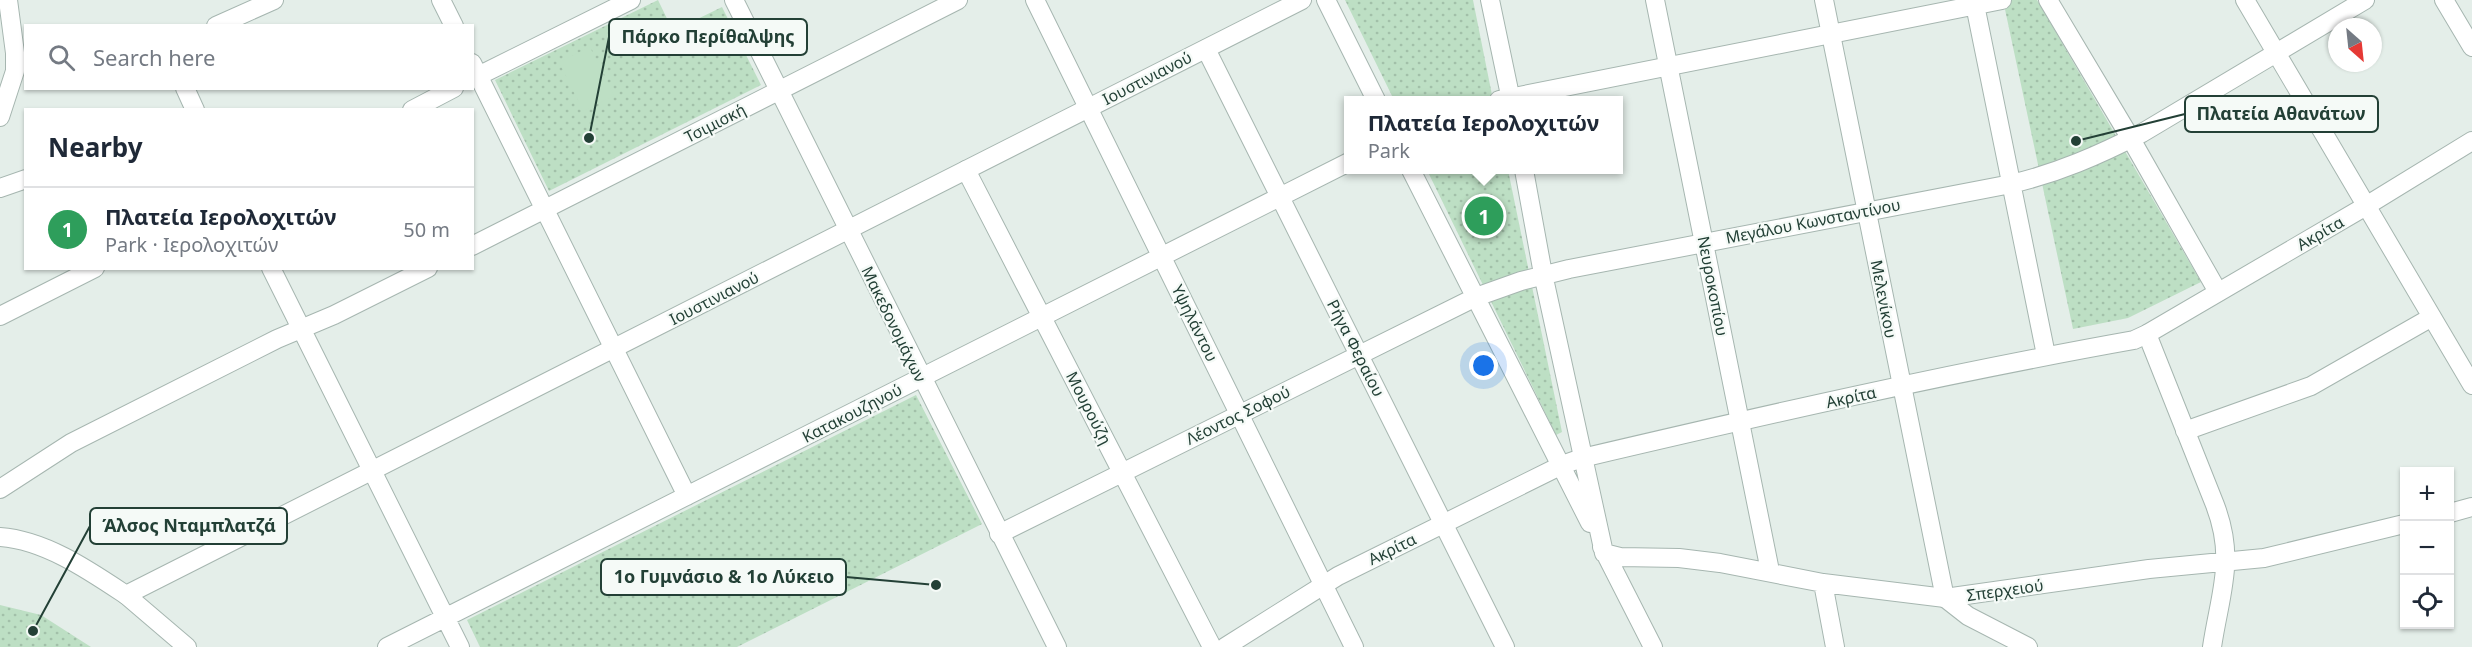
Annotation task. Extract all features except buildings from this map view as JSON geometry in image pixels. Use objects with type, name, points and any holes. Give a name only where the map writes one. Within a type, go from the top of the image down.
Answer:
[{"type":"street","points":[[0,117],[20,71],[15,53],[8,0]]},
{"type":"street","points":[[441,0],[453,24]]},
{"type":"street","points":[[631,0],[475,73],[687,496]]},
{"type":"street","name":"Μακεδονομάχων","points":[[734,0],[1057,647]]},
{"type":"street","name":"Τσιμισκή","points":[[474,245],[958,0]]},
{"type":"street","name":"Υψηλάντου","points":[[1035,0],[1354,647]]},
{"type":"street","name":"Ιουστινιανού","points":[[126,596],[1302,0]]},
{"type":"street","points":[[1326,0],[1374,96]]},
{"type":"street","points":[[1490,0],[1505,96]]},
{"type":"street","name":"Νευροκοπίου","points":[[1655,0],[1770,571]]},
{"type":"street","name":"Μελενίκου","points":[[1824,0],[1945,598]]},
{"type":"street","points":[[1525,96],[1975,3],[2002,0]]},
{"type":"street","points":[[2048,0],[2218,292]]},
{"type":"street","points":[[2245,0],[2470,379]]},
{"type":"street","name":"Μεγάλου Κωνσταντίνου","points":[[1476,297],[1543,274],[1866,210],[2011,184],[2061,170],[2113,149],[2131,139],[2365,0]]},
{"type":"street","points":[[2445,0],[2472,46]]},
{"type":"street","points":[[220,24],[265,2]]},
{"type":"street","points":[[1975,3],[2046,355]]},
{"type":"street","name":"Ρήγα Φεραίου","points":[[1206,49],[1505,647]]},
{"type":"street","points":[[186,90],[194,108]]},
{"type":"street","points":[[416,108],[450,90]]},
{"type":"street","name":"Ακρίτα","points":[[1225,647],[1338,576],[1562,465],[1582,458],[1740,420],[2046,355],[2133,339],[2146,334],[2366,206],[2472,141]]},
{"type":"street","name":"Κατακουζηνού","points":[[387,647],[1344,165]]},
{"type":"street","name":"Μουρούζη","points":[[966,170],[1212,647]]},
{"type":"street","points":[[1413,174],[1653,647]]},
{"type":"street","points":[[1525,174],[1543,274],[1604,553]]},
{"type":"street","points":[[0,188],[24,180]]},
{"type":"street","points":[[0,316],[91,270]]},
{"type":"street","points":[[272,270],[460,647]]},
{"type":"street","points":[[0,489],[71,442],[301,327],[342,312],[424,270]]},
{"type":"street","name":"Λέοντος Σοφού","points":[[999,534],[1476,297]]},
{"type":"street","points":[[2185,431],[2311,386],[2432,317]]},
{"type":"street","points":[[2146,334],[2219,514],[2226,561],[2225,581],[2212,647]]},
{"type":"street","points":[[2454,512],[2472,507]]},
{"type":"street","name":"Σπερχειού","points":[[1604,553],[1620,557],[1699,560],[1770,571],[1822,583],[1945,598],[2298,551],[2400,525]]},
{"type":"street","points":[[0,537],[26,542],[92,573],[126,596],[187,647]]},
{"type":"street","points":[[1822,583],[1835,647]]},
{"type":"street","points":[[1945,598],[1968,616],[2028,647]]},
{"type":"green space","points":[[658,0],[673,31],[722,7],[761,85],[549,191],[495,80]]},
{"type":"green space","points":[[1345,0],[1473,0],[1492,96],[1392,96]]},
{"type":"green space","points":[[2003,0],[2037,0],[2201,282],[2128,318],[2073,329]]},
{"type":"green space","points":[[590,47],[614,96],[583,111],[559,62]]},
{"type":"green space","points":[[1429,174],[1509,174],[1562,432],[1556,435]]},
{"type":"green space","points":[[916,395],[982,524],[737,647],[480,647],[467,620]]},
{"type":"green space","points":[[0,605],[41,615],[91,647],[0,647]]},
{"type":"place","name":"Πάρκο Περίθαλψης","points":[[589,138]]},
{"type":"place","name":"Πλατεία Αθανάτων","points":[[2076,141]]},
{"type":"place","name":"Πλατεία Ιερολοχιτών","points":[[1484,216]]},
{"type":"place","name":"1o Γυμνάσιο & 1ο Λύκειο","points":[[936,585]]},
{"type":"place","name":"Άλσος Νταμπλατζά","points":[[33,631]]}]
